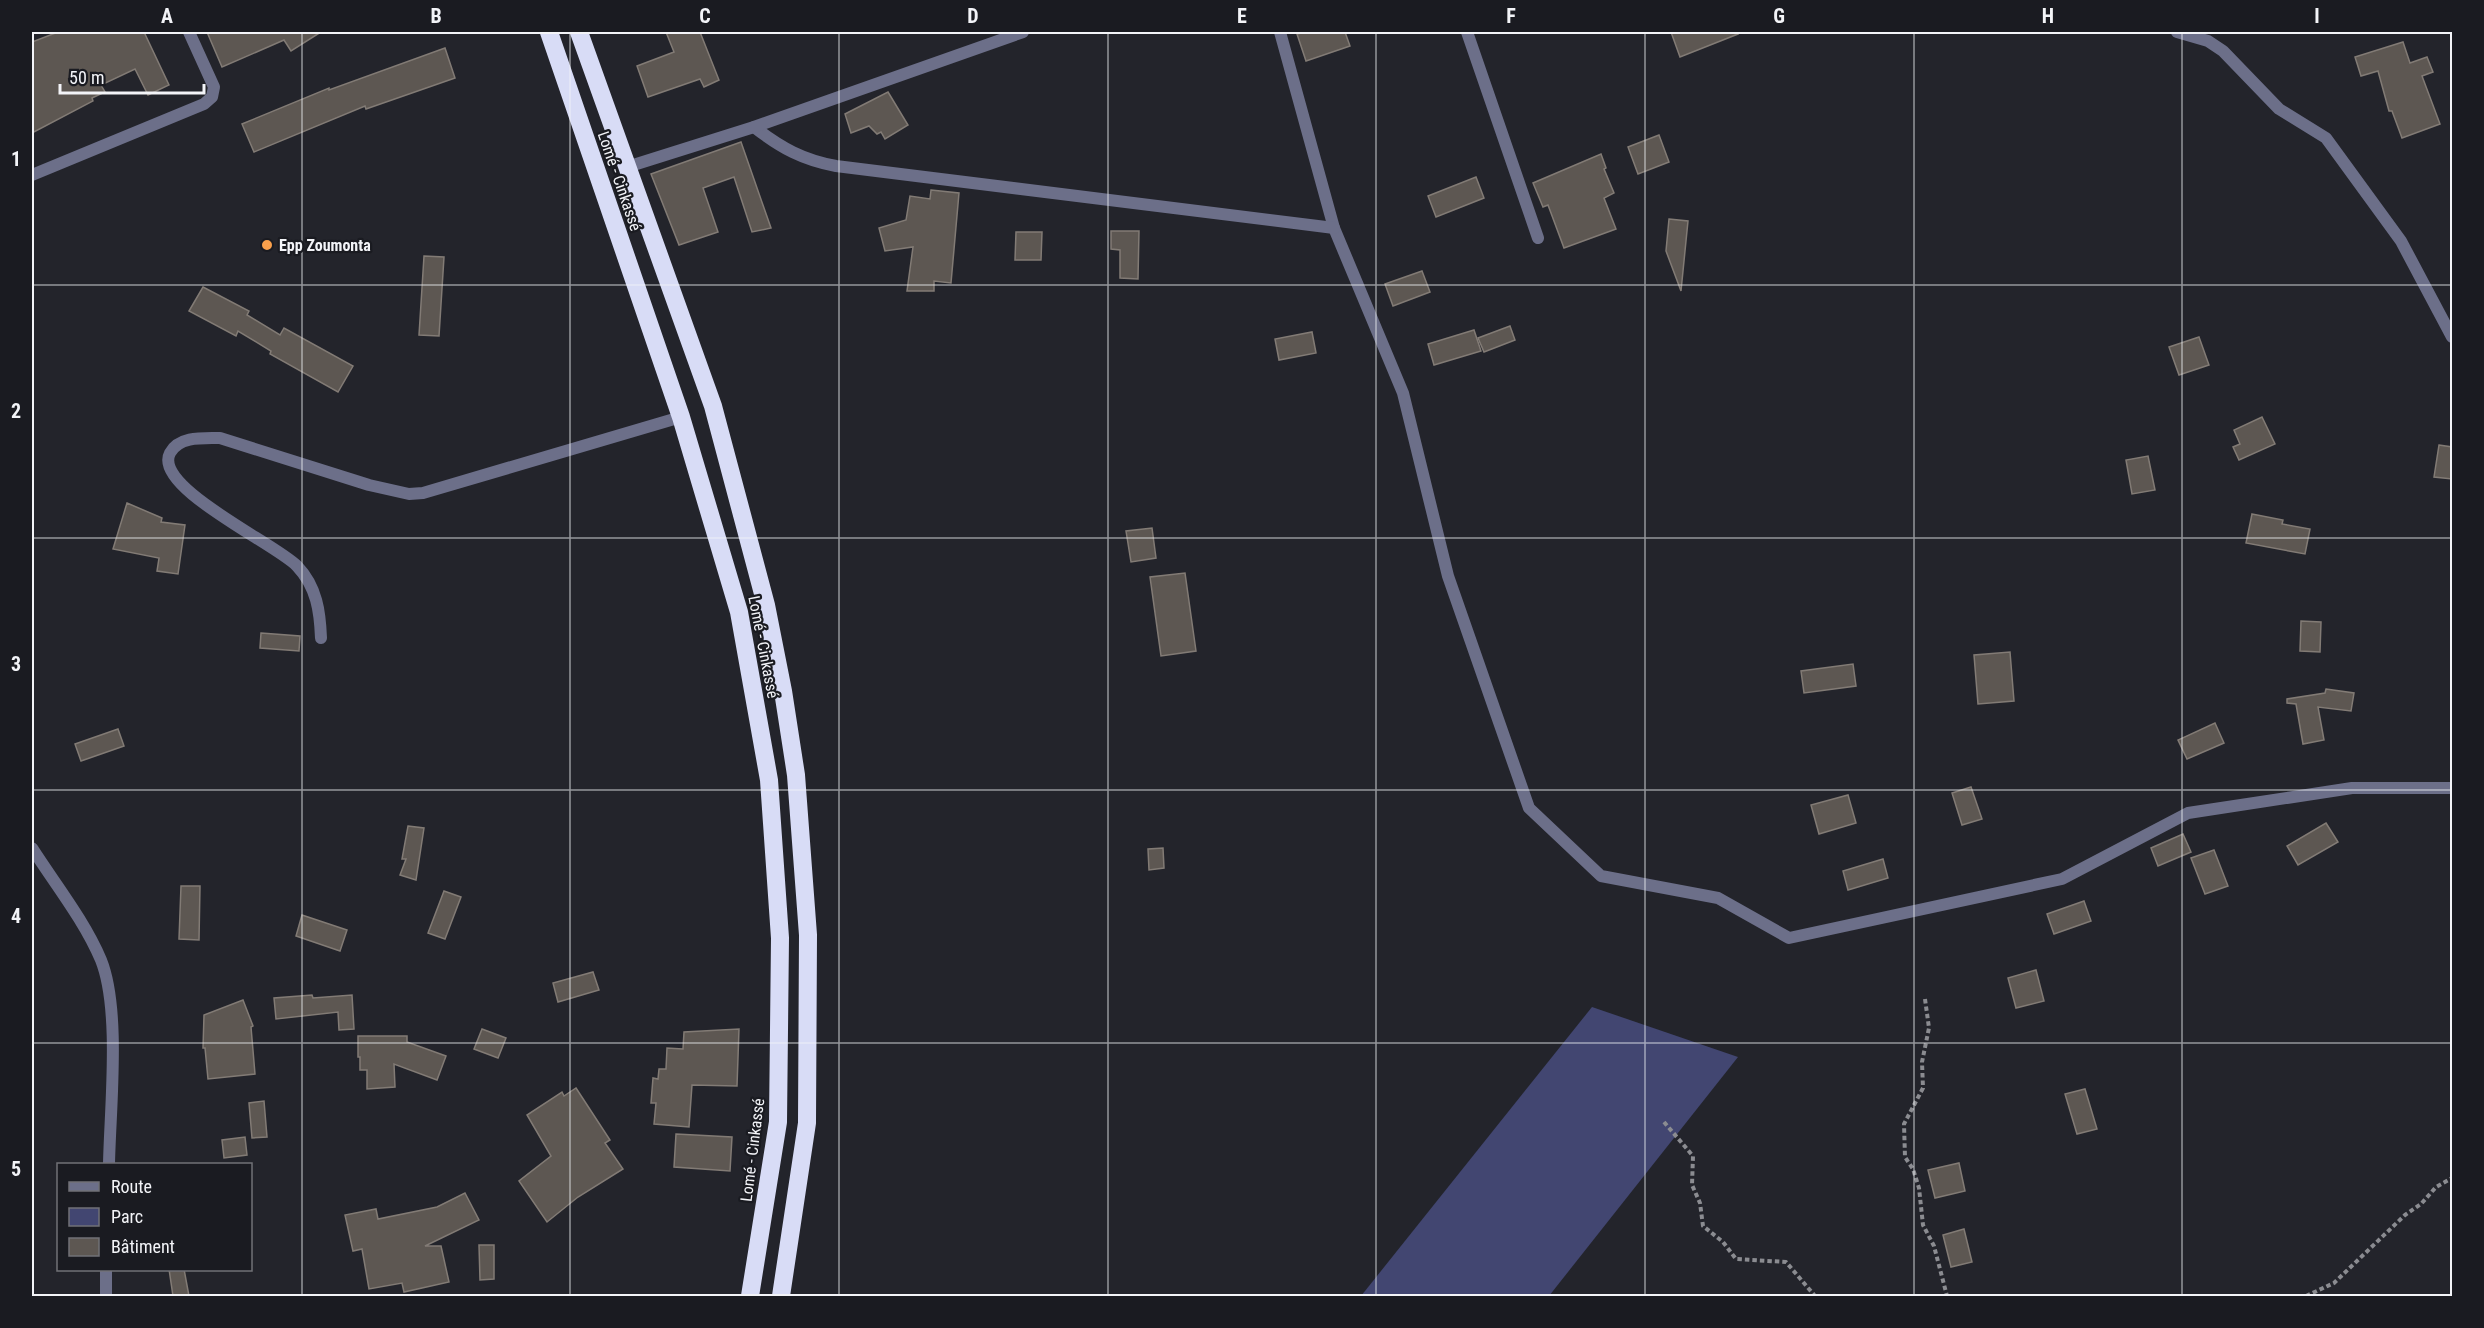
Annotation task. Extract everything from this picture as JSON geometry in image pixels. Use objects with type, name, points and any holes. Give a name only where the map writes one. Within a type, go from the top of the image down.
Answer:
[{"type":"highway","name":"Lomé - Cinkassé","points":[[549,32],[681,417],[739,612],[768,780],[780,938],[778,1122],[750,1296]]},
{"type":"highway","name":"Lomé - Cinkassé","points":[[579,32],[713,406],[766,605],[783,691],[796,775],[808,935],[807,1123],[781,1296]]},
{"type":"highway","points":[[778,1122],[807,1123]]},
{"type":"street","points":[[32,175],[204,104],[212,97],[214,87],[189,32]]},
{"type":"street","points":[[627,167],[754,127],[1023,32]]},
{"type":"street","points":[[1280,32],[1335,228],[1403,393],[1448,576],[1529,808],[1601,876],[1718,898],[1789,938],[2062,879],[2188,813],[2352,788],[2452,788]]},
{"type":"street","points":[[1467,32],[1538,238]]},
{"type":"street","points":[[2177,32],[2208,41],[2223,51],[2279,110],[2326,138],[2401,241],[2452,337]]},
{"type":"street","points":[[754,127],[790,153],[813,162],[836,166],[1335,228]]},
{"type":"street","points":[[321,638],[320,610],[313,588],[299,568],[282,552],[200,502],[183,488],[169,466],[168,456],[175,446],[199,438],[219,438],[369,485],[409,494],[423,494],[681,417]]},
{"type":"street","points":[[32,848],[90,937],[102,962],[111,996],[109,1163]]},
{"type":"street","points":[[106,1271],[106,1296]]},
{"type":"path","points":[[1925,999],[1929,1028],[1922,1062],[1923,1088],[1904,1124],[1905,1157],[1913,1169],[1919,1188],[1923,1225],[1934,1246],[1947,1296]]},
{"type":"path","points":[[1664,1122],[1693,1156],[1692,1185],[1700,1203],[1703,1226],[1723,1242],[1736,1259],[1786,1262],[1815,1296]]},
{"type":"path","points":[[2307,1296],[2334,1283],[2406,1215],[2421,1204],[2436,1186],[2452,1178]]},
{"type":"green space","points":[[1592,1007],[1738,1057],[1549,1296],[1361,1296]]},
{"type":"building","points":[[58,32],[144,32],[169,85],[148,95],[135,69],[101,85],[105,92],[92,98],[93,101],[32,133],[32,42]]},
{"type":"building","points":[[207,32],[321,32],[291,51],[284,40],[222,67]]},
{"type":"building","points":[[666,32],[700,32],[719,80],[704,87],[700,79],[648,97],[637,66],[674,52]]},
{"type":"building","points":[[1345,32],[1350,46],[1306,61],[1297,34]]},
{"type":"building","points":[[1671,32],[1737,32],[1738,34],[1680,57]]},
{"type":"building","points":[[2403,42],[2410,63],[2427,57],[2433,72],[2422,76],[2440,124],[2402,138],[2392,111],[2389,111],[2378,71],[2361,76],[2355,57]]},
{"type":"building","points":[[445,48],[455,78],[366,109],[365,106],[254,152],[242,124],[329,88],[329,90]]},
{"type":"building","points":[[888,92],[908,125],[885,139],[881,132],[877,134],[869,126],[851,133],[845,114]]},
{"type":"building","points":[[1659,135],[1669,162],[1638,174],[1628,147]]},
{"type":"building","points":[[741,142],[771,228],[752,232],[734,177],[703,188],[718,232],[679,245],[651,174]]},
{"type":"building","points":[[1601,154],[1606,168],[1604,169],[1614,193],[1604,198],[1616,229],[1564,248],[1548,205],[1543,207],[1533,183]]},
{"type":"building","points":[[1476,177],[1484,198],[1436,217],[1428,196]]},
{"type":"building","points":[[931,190],[959,193],[951,283],[934,281],[934,291],[907,291],[913,247],[885,251],[879,228],[906,220],[910,196],[930,199]]},
{"type":"building","points":[[1669,219],[1688,221],[1681,291],[1666,251]]},
{"type":"building","points":[[1111,231],[1139,231],[1138,279],[1120,278],[1120,250],[1111,249]]},
{"type":"building","points":[[1016,232],[1042,232],[1041,260],[1015,260]]},
{"type":"building","points":[[424,256],[444,257],[439,336],[419,335]]},
{"type":"building","points":[[1422,271],[1430,292],[1393,306],[1385,284]]},
{"type":"building","points":[[203,287],[249,311],[247,315],[280,335],[284,328],[353,366],[338,392],[270,354],[271,351],[238,331],[236,336],[189,311]]},
{"type":"building","points":[[1510,326],[1515,340],[1484,352],[1478,338]]},
{"type":"building","points":[[1474,330],[1481,351],[1434,365],[1428,344]]},
{"type":"building","points":[[1312,332],[1316,353],[1279,360],[1275,339]]},
{"type":"building","points":[[2199,337],[2209,365],[2179,375],[2169,347]]},
{"type":"building","points":[[2262,417],[2275,444],[2239,460],[2233,447],[2240,444],[2234,430]]},
{"type":"building","points":[[2439,445],[2452,447],[2452,479],[2434,477]]},
{"type":"building","points":[[2148,456],[2155,490],[2132,494],[2126,460]]},
{"type":"building","points":[[127,503],[162,518],[161,522],[185,525],[178,574],[157,571],[159,558],[113,549]]},
{"type":"building","points":[[2252,514],[2283,520],[2282,524],[2310,529],[2305,554],[2246,543]]},
{"type":"building","points":[[1152,528],[1156,558],[1131,562],[1126,531]]},
{"type":"building","points":[[1185,573],[1196,651],[1161,656],[1150,577]]},
{"type":"building","points":[[2301,621],[2321,622],[2320,652],[2300,651]]},
{"type":"building","points":[[261,633],[300,636],[299,651],[260,648]]},
{"type":"building","points":[[2010,652],[2014,701],[1978,704],[1974,655]]},
{"type":"building","points":[[1853,664],[1856,686],[1804,693],[1801,671]]},
{"type":"building","points":[[2326,689],[2354,693],[2351,711],[2318,707],[2324,740],[2303,744],[2296,704],[2287,703],[2287,699],[2325,693]]},
{"type":"building","points":[[2215,723],[2224,743],[2187,759],[2178,740]]},
{"type":"building","points":[[118,729],[124,746],[81,761],[75,744]]},
{"type":"building","points":[[1971,787],[1982,819],[1962,825],[1952,793]]},
{"type":"building","points":[[1848,795],[1856,823],[1819,834],[1811,805]]},
{"type":"building","points":[[2326,823],[2338,842],[2298,865],[2287,846]]},
{"type":"building","points":[[408,826],[424,828],[416,880],[400,875],[406,859],[402,859]]},
{"type":"building","points":[[2183,834],[2191,852],[2158,866],[2151,848]]},
{"type":"building","points":[[1163,848],[1164,868],[1149,870],[1148,849]]},
{"type":"building","points":[[2214,850],[2228,886],[2205,894],[2191,858]]},
{"type":"building","points":[[1883,859],[1888,878],[1848,890],[1843,871]]},
{"type":"building","points":[[181,886],[200,886],[199,940],[179,939]]},
{"type":"building","points":[[444,891],[461,897],[445,939],[428,933]]},
{"type":"building","points":[[2084,901],[2091,921],[2054,934],[2047,914]]},
{"type":"building","points":[[302,915],[347,930],[340,951],[296,936]]},
{"type":"building","points":[[2036,970],[2044,1001],[2016,1008],[2008,978]]},
{"type":"building","points":[[593,972],[599,990],[558,1002],[553,983]]},
{"type":"building","points":[[312,995],[313,998],[352,995],[354,1029],[339,1030],[338,1012],[276,1019],[274,998]]},
{"type":"building","points":[[243,1000],[253,1026],[251,1027],[255,1074],[208,1079],[205,1048],[203,1048],[204,1015]]},
{"type":"building","points":[[482,1029],[506,1038],[498,1058],[474,1049]]},
{"type":"building","points":[[739,1029],[737,1086],[692,1085],[689,1127],[654,1124],[656,1103],[651,1103],[653,1078],[658,1079],[659,1069],[666,1069],[667,1048],[683,1049],[684,1032]]},
{"type":"building","points":[[358,1036],[407,1036],[407,1042],[446,1056],[437,1080],[394,1064],[395,1087],[367,1089],[367,1070],[360,1070]]},
{"type":"building","points":[[576,1088],[610,1140],[605,1143],[623,1169],[578,1197],[547,1222],[519,1181],[551,1156],[527,1115],[562,1092],[564,1096]]},
{"type":"building","points":[[2085,1089],[2097,1129],[2077,1134],[2065,1094]]},
{"type":"building","points":[[264,1101],[267,1137],[252,1138],[249,1103]]},
{"type":"building","points":[[676,1134],[732,1137],[730,1171],[674,1167]]},
{"type":"building","points":[[245,1137],[247,1155],[224,1158],[222,1140]]},
{"type":"building","points":[[1959,1163],[1965,1191],[1935,1198],[1928,1170]]},
{"type":"building","points":[[465,1193],[479,1220],[425,1246],[441,1246],[449,1282],[404,1292],[402,1283],[369,1289],[362,1249],[353,1251],[345,1215],[376,1209],[378,1219],[437,1207]]},
{"type":"building","points":[[1964,1229],[1972,1262],[1951,1267],[1943,1235]]},
{"type":"building","points":[[479,1245],[494,1245],[494,1279],[480,1280]]},
{"type":"building","points":[[169,1271],[184,1271],[189,1296],[173,1296]]},
{"type":"place","name":"Epp Zoumonta","points":[[267,245]]}]
